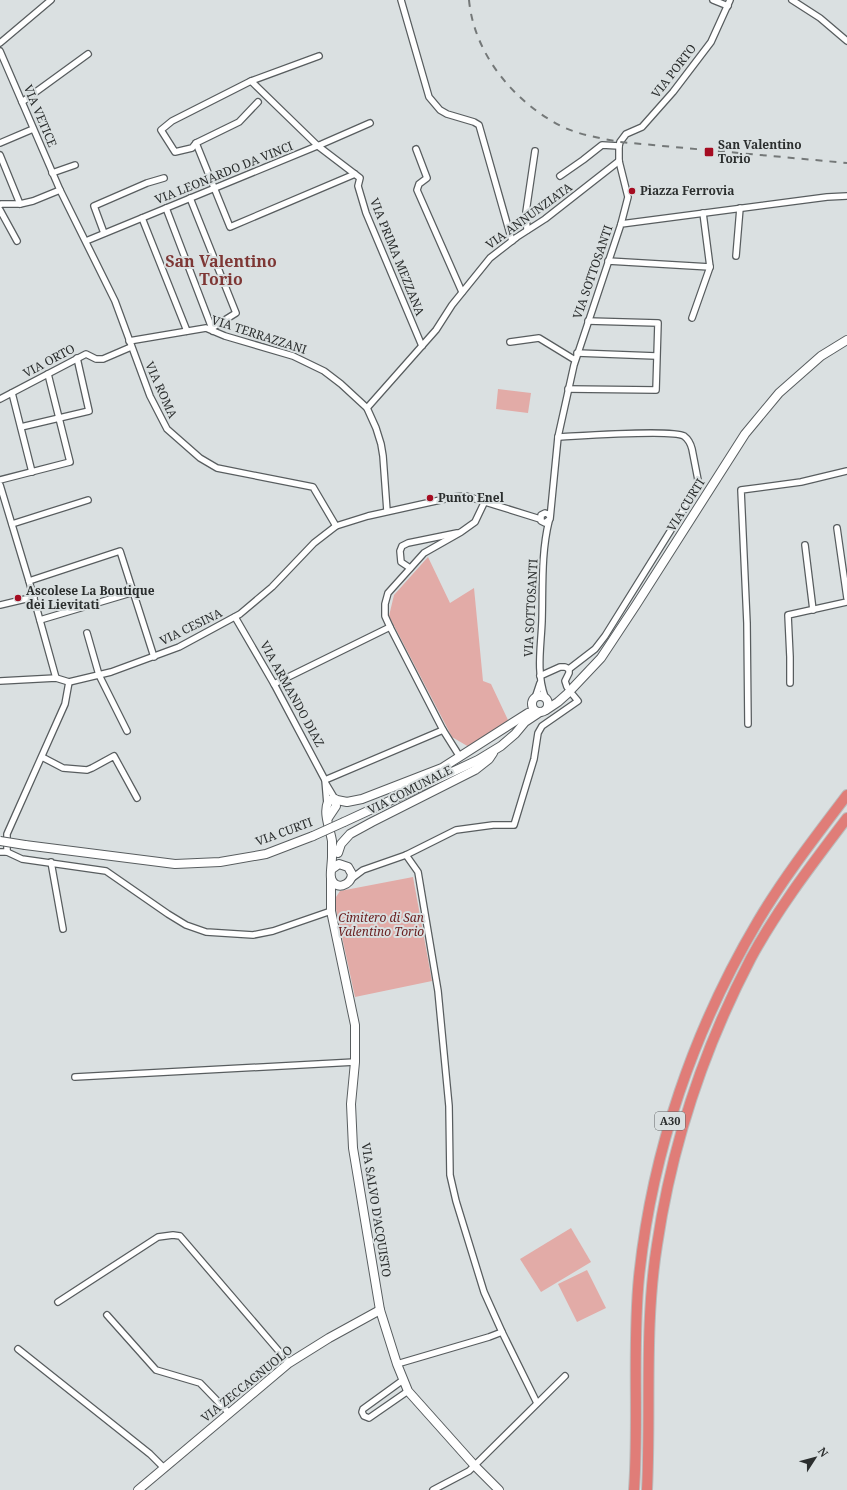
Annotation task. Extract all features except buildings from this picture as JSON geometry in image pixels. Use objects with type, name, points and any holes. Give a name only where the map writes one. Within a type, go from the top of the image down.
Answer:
[{"type":"highway","name":"A30","points":[[634,1490],[636,1459],[636,1365],[639,1278],[644,1237],[655,1177],[673,1111],[696,1046],[720,990],[737,958],[759,919],[789,874],[847,795]]},
{"type":"highway","name":"A30","points":[[647,1490],[649,1456],[648,1370],[652,1287],[656,1245],[669,1178],[691,1097],[709,1048],[752,958],[769,928],[803,876],[847,818]]},
{"type":"street","points":[[0,43],[50,0]]},
{"type":"street","points":[[400,0],[428,97],[440,110],[447,114],[474,122],[479,125],[512,241]]},
{"type":"street","points":[[713,0],[728,6]]},
{"type":"street","name":"VIA PORTO","points":[[620,144],[626,134],[642,127],[673,92],[711,42],[730,0]]},
{"type":"street","points":[[792,0],[820,18],[847,41]]},
{"type":"street","name":"VIA VETICE","points":[[0,51],[52,173],[86,241]]},
{"type":"street","points":[[22,102],[88,54]]},
{"type":"street","points":[[258,102],[239,122],[196,143],[192,148],[175,152],[161,130],[172,121],[251,81],[319,56]]},
{"type":"street","points":[[196,143],[230,227],[355,174],[318,146],[251,81]]},
{"type":"street","name":"VIA LEONARDO DA VINCI","points":[[86,241],[318,146],[370,123]]},
{"type":"street","points":[[0,144],[33,129]]},
{"type":"street","points":[[560,176],[602,145],[620,144],[620,161],[628,197],[621,224]]},
{"type":"street","points":[[416,149],[427,178],[419,184],[417,190],[462,292]]},
{"type":"street","points":[[527,230],[526,212],[535,151]]},
{"type":"street","points":[[0,155],[20,204]]},
{"type":"street","name":"VIA ANNUNZIATA","points":[[367,408],[436,330],[462,292],[490,258],[572,199],[620,161]]},
{"type":"street","points":[[52,173],[75,165]]},
{"type":"street","name":"VIA PRIMA MEZZANA","points":[[355,174],[360,178],[358,186],[366,214],[422,346]]},
{"type":"street","points":[[104,233],[94,206],[147,183],[164,178]]},
{"type":"street","points":[[0,204],[20,204],[60,190]]},
{"type":"street","name":"VIA SOTTOSANTI","points":[[545,698],[540,680],[539,659],[546,534],[558,437],[577,353],[621,224],[827,197],[847,196]]},
{"type":"street","points":[[166,208],[212,329],[236,313],[190,198]]},
{"type":"street","points":[[736,256],[740,208]]},
{"type":"street","points":[[0,210],[17,241]]},
{"type":"street","points":[[692,318],[710,267],[703,213]]},
{"type":"street","points":[[142,218],[187,331]]},
{"type":"street","name":"VIA ROMA","points":[[86,241],[115,301],[150,396],[167,429],[200,458],[217,468],[312,487],[336,526]]},
{"type":"street","points":[[608,261],[710,267]]},
{"type":"street","points":[[568,389],[656,390],[658,323],[588,321]]},
{"type":"street","name":"VIA TERRAZZANI","points":[[129,341],[206,328],[212,329],[258,346],[293,356],[324,371],[341,384],[367,408]]},
{"type":"street","points":[[510,342],[539,338],[575,360]]},
{"type":"street","name":"VIA CURTI","points":[[0,841],[175,864],[220,862],[266,854],[344,822],[453,772],[496,750],[508,741],[525,722],[561,698],[576,685],[601,658],[745,434],[779,393],[821,356],[847,340]]},
{"type":"street","name":"VIA ORTO","points":[[0,399],[86,354],[96,359],[103,359],[131,347]]},
{"type":"street","points":[[577,353],[656,356]]},
{"type":"street","points":[[21,427],[89,411],[77,358]]},
{"type":"street","points":[[0,480],[70,462],[48,374]]},
{"type":"street","points":[[12,393],[32,472]]},
{"type":"street","points":[[367,408],[382,444],[388,511]]},
{"type":"street","points":[[558,437],[637,434],[674,434],[684,436],[690,443],[692,449],[699,485],[605,636],[595,649],[569,669],[569,673],[565,681],[567,687]]},
{"type":"street","points":[[748,724],[747,623],[741,490],[800,482],[847,471]]},
{"type":"street","points":[[0,485],[34,597],[56,678]]},
{"type":"street","points":[[336,526],[388,511],[454,497],[466,496],[485,501],[507,510],[525,514],[542,517],[548,514],[549,519],[545,523],[542,517]]},
{"type":"street","points":[[12,524],[88,500]]},
{"type":"street","points":[[460,757],[443,730],[390,627],[385,616],[385,604],[388,593],[424,554],[462,532],[475,522],[485,501]]},
{"type":"street","name":"VIA SOTTOSANTI","points":[[546,534],[542,517],[551,503]]},
{"type":"street","name":"VIA CESINA","points":[[69,682],[111,672],[179,648],[235,617],[272,587],[314,543],[336,526]]},
{"type":"street","points":[[837,528],[847,598]]},
{"type":"street","points":[[410,568],[401,562],[400,552],[402,546],[428,538],[462,532]]},
{"type":"street","points":[[805,545],[813,610]]},
{"type":"street","points":[[29,581],[120,551],[154,656]]},
{"type":"street","points":[[40,620],[134,592]]},
{"type":"street","points":[[0,605],[34,597]]},
{"type":"street","points":[[790,683],[788,615],[847,602]]},
{"type":"street","name":"VIA ARMANDO DIAZ","points":[[235,617],[274,684],[335,799]]},
{"type":"street","points":[[274,684],[390,627]]},
{"type":"street","points":[[87,633],[99,675],[127,731]]},
{"type":"street","points":[[540,680],[560,667],[569,669]]},
{"type":"street","points":[[0,681],[56,678],[69,682],[65,704],[7,834],[7,852]]},
{"type":"street","name":"VIA SOTTOSANTI","points":[[534,701],[540,680]]},
{"type":"street","points":[[330,896],[363,870],[406,855],[456,830],[493,825],[514,825],[534,759],[538,733],[542,726],[578,701],[573,695]]},
{"type":"street","points":[[545,698],[548,703],[543,711],[534,709],[534,701],[540,696],[545,698],[561,698]]},
{"type":"street","name":"VIA CURTI","points":[[525,722],[534,701]]},
{"type":"street","points":[[327,804],[330,800],[335,799],[347,802],[374,796],[442,768],[528,713]]},
{"type":"street","points":[[325,782],[443,730]]},
{"type":"street","name":"VIA COMUNALE","points":[[338,853],[341,844],[350,834],[476,770],[489,760],[496,750]]},
{"type":"street","points":[[42,756],[63,768],[87,770],[114,756],[137,798]]},
{"type":"street","name":"VIA ARMANDO DIAZ","points":[[325,782],[332,843]]},
{"type":"street","points":[[328,818],[336,806],[335,799]]},
{"type":"street","points":[[332,843],[352,874],[350,880]]},
{"type":"street","points":[[332,843],[331,873],[336,884],[341,886]]},
{"type":"street","points":[[0,852],[7,852],[22,858],[106,870],[168,914],[186,925],[206,932],[253,935],[273,931],[331,911]]},
{"type":"street","points":[[406,855],[418,872],[438,991],[449,1106],[450,1175],[456,1201],[484,1292],[537,1403]]},
{"type":"street","points":[[51,862],[63,929]]},
{"type":"street","points":[[331,873],[336,865],[363,870]]},
{"type":"street","name":"VIA SALVO D'ACQUISTO","points":[[331,873],[331,911],[355,1025],[355,1062],[351,1104],[353,1148],[380,1310],[408,1391],[475,1466],[499,1490]]},
{"type":"street","points":[[75,1077],[355,1062]]},
{"type":"street","points":[[58,1302],[158,1237],[170,1235],[180,1236],[289,1363]]},
{"type":"street","name":"VIA ZECCAGNUOLO","points":[[138,1490],[289,1363],[329,1338],[380,1310]]},
{"type":"street","points":[[107,1315],[156,1370],[200,1383],[229,1413]]},
{"type":"street","points":[[398,1364],[502,1332]]},
{"type":"street","points":[[18,1349],[150,1454],[164,1468]]},
{"type":"street","points":[[433,1490],[469,1472],[565,1376]]},
{"type":"street","points":[[403,1380],[363,1409],[362,1412],[364,1416],[369,1418],[408,1391]]},
{"type":"green space","points":[[498,389],[531,393],[528,413],[496,409]]},
{"type":"green space","points":[[428,557],[450,603],[474,588],[483,681],[491,684],[508,720],[469,747],[452,737],[389,616],[394,595]]},
{"type":"green space","name":"Cimitero di San Valentino Torio","points":[[413,877],[432,981],[355,997],[334,900],[340,891]]},
{"type":"green space","points":[[571,1228],[591,1262],[541,1292],[520,1259]]},
{"type":"green space","points":[[587,1270],[606,1308],[577,1322],[558,1284]]},
{"type":"railway","points":[[469,0],[472,20],[479,39],[499,74],[528,104],[561,126],[575,132],[620,142],[847,163]]},
{"type":"place","name":"San Valentino Torio","points":[[709,152]]},
{"type":"place","name":"Piazza Ferrovia","points":[[632,191]]},
{"type":"place","name":"Punto Enel","points":[[430,498]]},
{"type":"place","name":"Ascolese La Boutique dei Lievitati","points":[[18,598]]},
{"type":"district","name":"San Valentino Torio","points":[[221,270]]}]
